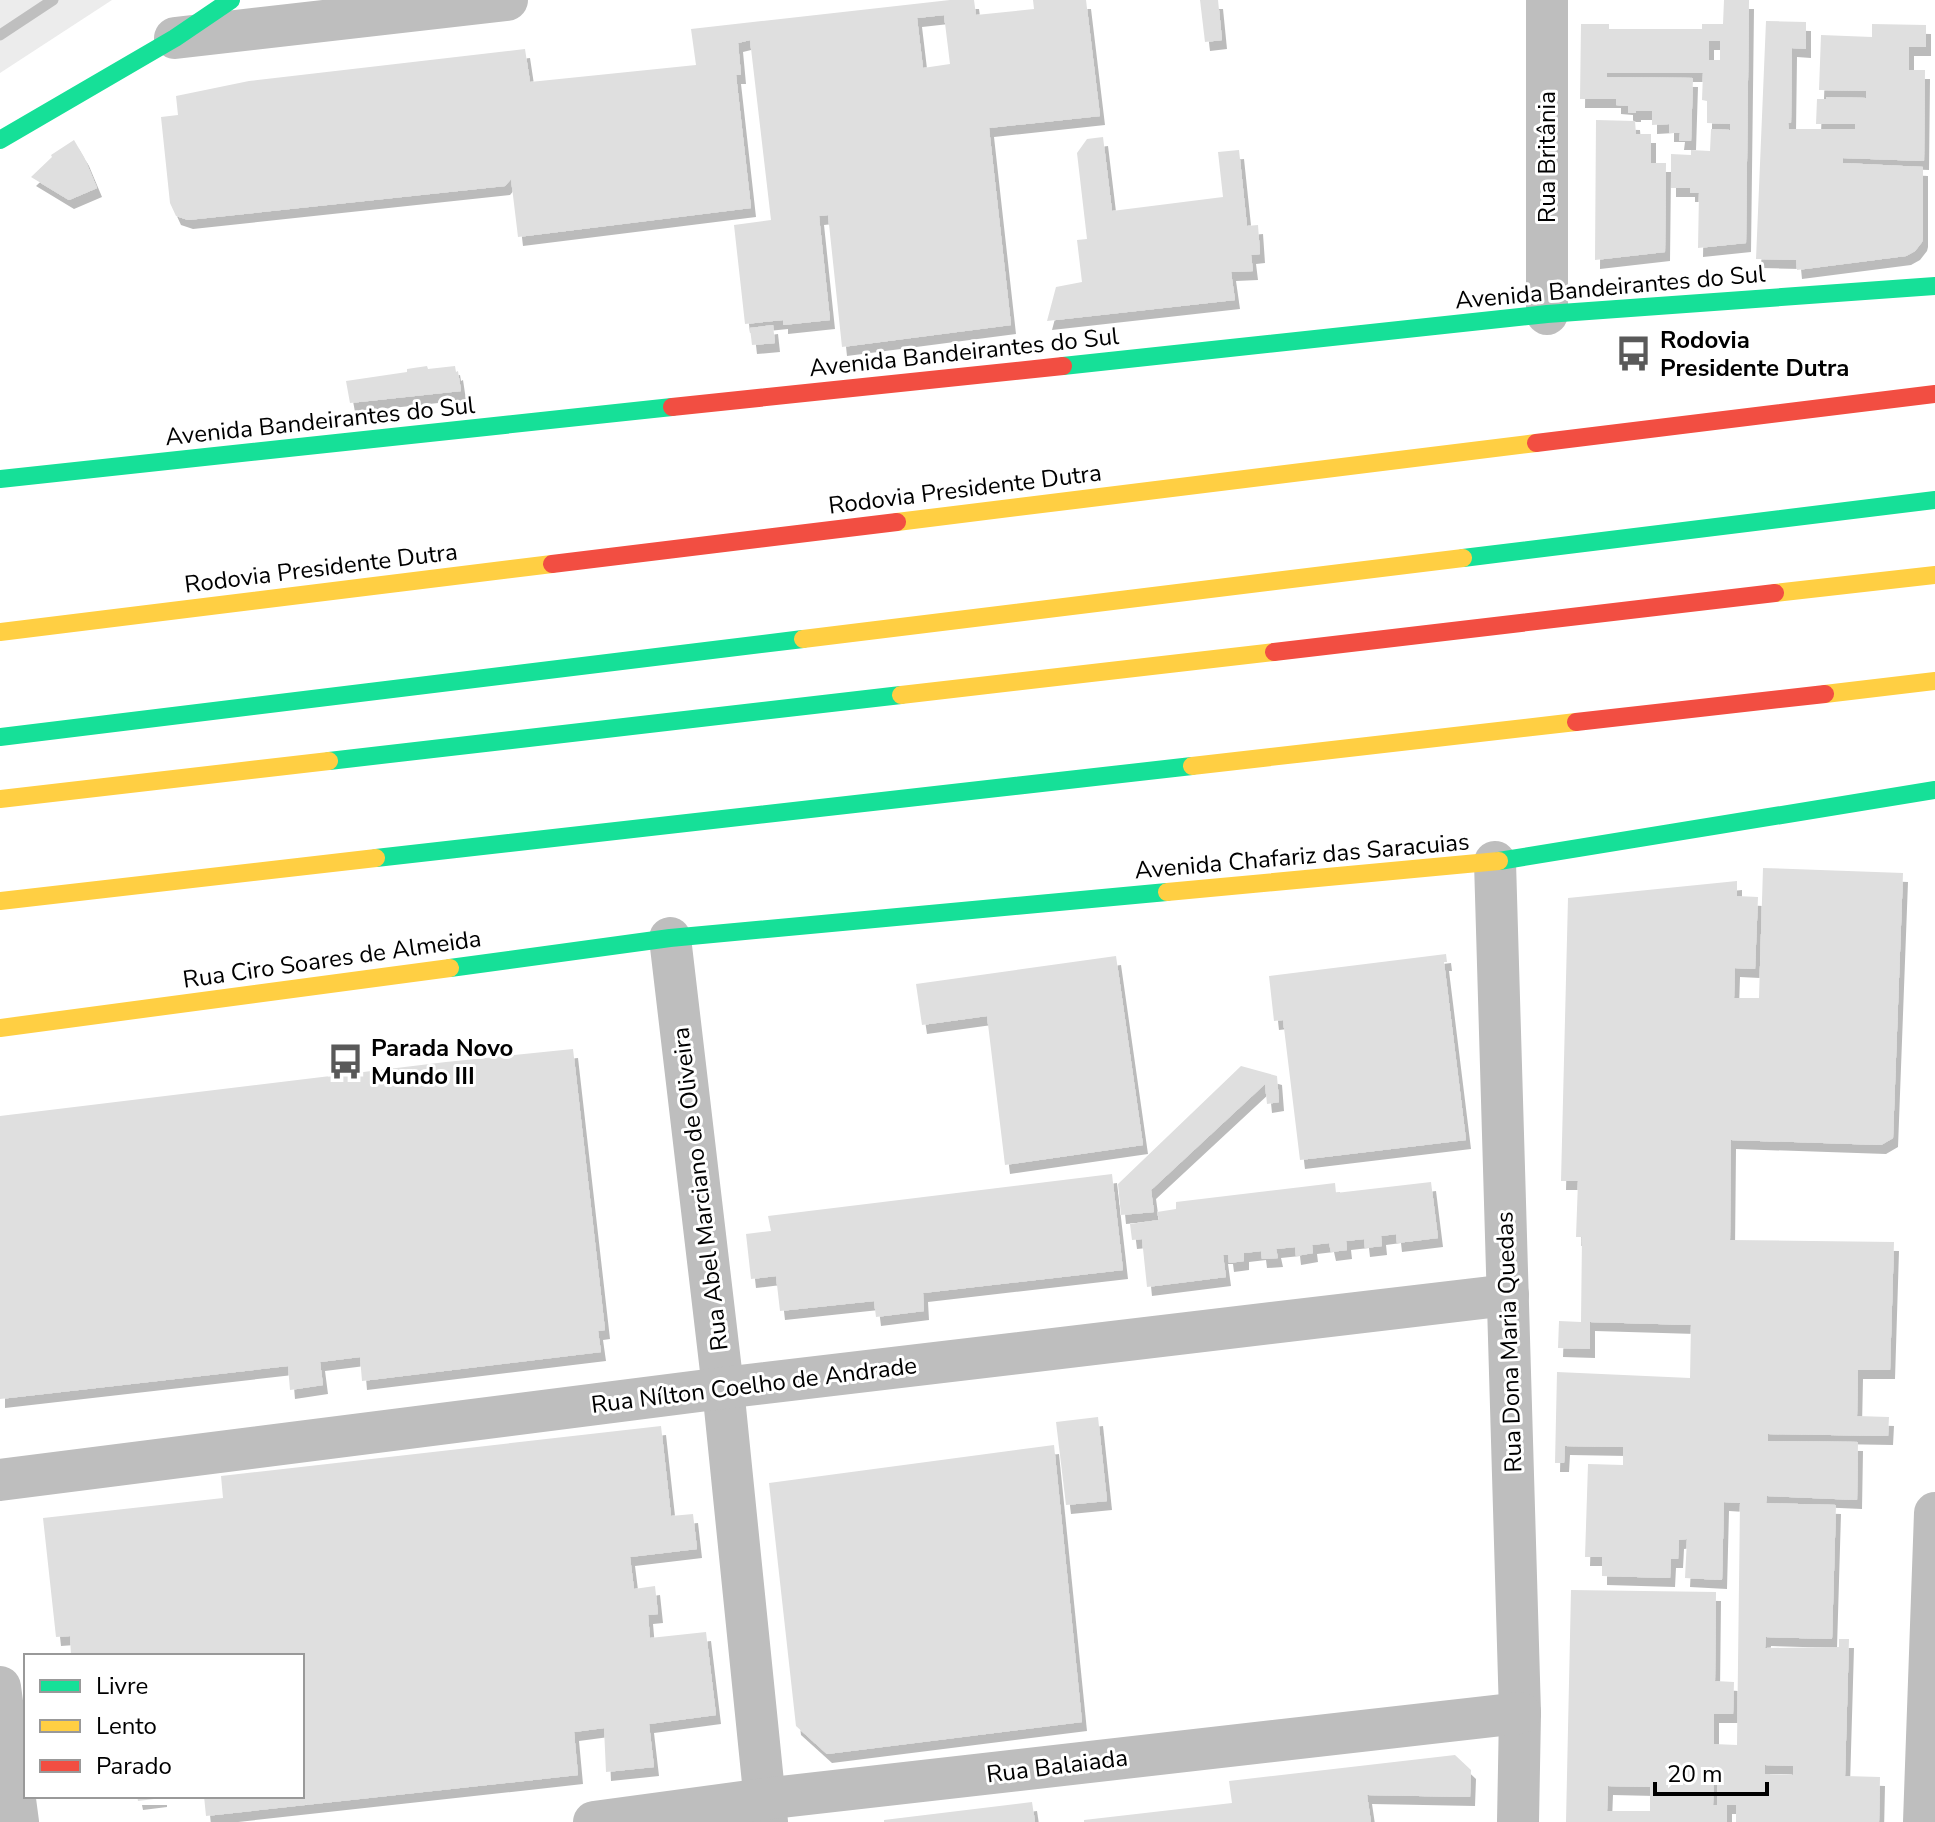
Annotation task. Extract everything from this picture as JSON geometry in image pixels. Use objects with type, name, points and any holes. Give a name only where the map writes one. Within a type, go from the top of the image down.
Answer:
[{"type":"main road","points":[[0,140],[175,38],[231,0]]},
{"type":"main road","name":"Avenida Bandeirantes do Sul","points":[[0,479],[1547,314],[1935,286]]},
{"type":"main road","name":"Rodovia Presidente Dutra","points":[[0,632],[1935,394]]},
{"type":"main road","points":[[0,737],[1935,500]]},
{"type":"main road","points":[[0,799],[1935,575]]},
{"type":"main road","points":[[0,901],[1935,681]]},
{"type":"main road","name":"Avenida Chafariz das Saracuias","points":[[670,938],[1495,862],[1935,790]]},
{"type":"main road","name":"Rua Ciro Soares de Almeida","points":[[0,1028],[670,938]]},
{"type":"street","points":[[175,38],[507,0]]},
{"type":"street","name":"Rua Britânia","points":[[1547,0],[1547,314]]},
{"type":"street","name":"Rua Dona Maria Quedas","points":[[1495,862],[1520,1713],[1518,1822]]},
{"type":"street","name":"Rua Abel Marciano de Oliveira","points":[[670,938],[723,1388],[766,1811]]},
{"type":"street","name":"Rua Nílton Coelho de Andrade","points":[[0,1480],[723,1388],[1508,1295]]},
{"type":"street","points":[[1924,1822],[1935,1513]]},
{"type":"street","points":[[0,1687],[18,1822]]},
{"type":"street","name":"Rua Balaiada","points":[[594,1822],[766,1811],[1520,1713]]},
{"type":"shaded area","points":[[0,0],[112,0],[0,73]]},
{"type":"building","points":[[950,0],[974,0],[976,15],[1034,9],[1033,0],[1086,0],[1100,116],[989,128],[1011,325],[842,347],[828,215],[819,216],[830,320],[783,325],[783,320],[745,324],[734,225],[771,220],[750,40],[738,43],[741,75],[736,75],[751,208],[518,237],[511,179],[505,186],[188,220],[176,216],[170,203],[161,117],[178,115],[176,96],[249,81],[525,49],[530,82],[696,65],[691,29]],"holes":[[[944,15],[950,64],[923,68],[917,18]]]},
{"type":"building","points":[[1200,0],[1218,0],[1222,40],[1205,42]]},
{"type":"building","points":[[1724,0],[1749,0],[1746,243],[1698,248],[1699,193],[1690,193],[1690,188],[1671,188],[1671,154],[1691,155],[1691,150],[1710,151],[1711,129],[1730,130],[1730,124],[1707,123],[1707,101],[1702,100],[1703,73],[1607,73],[1607,77],[1693,78],[1691,141],[1679,141],[1680,133],[1669,133],[1669,124],[1652,125],[1652,111],[1628,113],[1628,106],[1616,105],[1616,99],[1580,99],[1581,24],[1609,24],[1609,29],[1702,29],[1702,24],[1723,24]],"holes":[[[1709,41],[1720,41],[1720,60],[1709,60]]]},
{"type":"building","points":[[1766,21],[1806,22],[1806,49],[1792,48],[1789,129],[1855,129],[1855,124],[1816,124],[1817,99],[1866,98],[1866,91],[1819,90],[1821,35],[1872,37],[1872,24],[1926,25],[1926,47],[1909,47],[1909,70],[1925,70],[1924,161],[1843,158],[1843,163],[1923,167],[1923,238],[1915,251],[1906,256],[1797,270],[1796,260],[1756,259]]},
{"type":"building","points":[[1596,120],[1635,121],[1636,134],[1651,134],[1651,163],[1666,163],[1665,252],[1595,260]]},
{"type":"building","points":[[1103,137],[1112,211],[1223,197],[1218,152],[1239,150],[1247,226],[1258,225],[1260,254],[1251,255],[1253,271],[1231,272],[1235,300],[1047,321],[1056,287],[1082,282],[1077,240],[1087,239],[1077,153],[1087,139]]},
{"type":"building","points":[[74,140],[97,188],[69,200],[31,177],[51,155]]},
{"type":"building","points":[[773,325],[775,343],[752,345],[750,328]]},
{"type":"building","points":[[427,366],[428,369],[455,366],[461,391],[350,403],[346,381]]},
{"type":"building","points":[[1763,868],[1903,873],[1893,1138],[1881,1145],[1731,1140],[1730,1240],[1894,1242],[1890,1370],[1858,1370],[1857,1416],[1889,1417],[1888,1436],[1768,1434],[1768,1441],[1858,1442],[1857,1500],[1767,1496],[1766,1503],[1836,1505],[1832,1639],[1766,1637],[1765,1648],[1839,1647],[1839,1639],[1849,1639],[1845,1776],[1880,1777],[1879,1822],[1736,1822],[1736,1805],[1727,1805],[1727,1822],[1566,1822],[1571,1590],[1716,1592],[1715,1681],[1734,1682],[1733,1714],[1714,1714],[1714,1744],[1737,1745],[1740,1503],[1724,1502],[1722,1580],[1685,1578],[1687,1539],[1679,1540],[1678,1559],[1671,1559],[1670,1578],[1602,1576],[1602,1557],[1585,1557],[1588,1464],[1623,1465],[1623,1447],[1565,1446],[1564,1463],[1555,1463],[1557,1372],[1690,1378],[1691,1325],[1590,1322],[1590,1349],[1558,1348],[1559,1321],[1581,1322],[1582,1237],[1576,1237],[1578,1181],[1561,1181],[1568,898],[1737,881],[1737,896],[1758,897],[1755,969],[1735,968],[1734,998],[1759,998]],"holes":[[[1765,1765],[1793,1766],[1793,1775],[1765,1774]],[[1714,1773],[1717,1773],[1717,1805],[1713,1805]],[[1608,1786],[1650,1787],[1650,1811],[1607,1811]]]},
{"type":"building","points":[[1446,954],[1447,962],[1444,962],[1466,1140],[1300,1160],[1283,1020],[1274,1021],[1269,976]]},
{"type":"building","points":[[1116,956],[1143,1145],[1005,1165],[987,1016],[922,1025],[916,984]]},
{"type":"building","points":[[573,1049],[605,1330],[598,1331],[601,1352],[362,1381],[360,1357],[320,1362],[323,1385],[290,1390],[288,1366],[0,1399],[0,1116]]},
{"type":"building","points":[[1241,1066],[1277,1076],[1279,1102],[1267,1104],[1265,1084],[1151,1190],[1154,1212],[1121,1215],[1118,1184]]},
{"type":"building","points":[[1112,1174],[1123,1270],[923,1293],[924,1311],[876,1317],[874,1301],[780,1311],[776,1276],[751,1279],[746,1234],[771,1231],[768,1216]]},
{"type":"building","points":[[1431,1182],[1438,1238],[1397,1243],[1396,1234],[1381,1236],[1382,1246],[1365,1248],[1364,1239],[1346,1241],[1347,1250],[1331,1252],[1329,1243],[1312,1245],[1313,1253],[1296,1256],[1295,1247],[1276,1249],[1278,1258],[1262,1259],[1261,1251],[1244,1253],[1244,1261],[1229,1263],[1228,1255],[1223,1255],[1226,1277],[1147,1287],[1142,1239],[1132,1240],[1130,1224],[1159,1220],[1157,1212],[1176,1209],[1176,1202],[1335,1183],[1336,1193]]},
{"type":"building","points":[[1098,1417],[1107,1501],[1066,1505],[1056,1422]]},
{"type":"building","points":[[661,1426],[671,1516],[693,1514],[697,1549],[630,1557],[634,1589],[655,1586],[658,1614],[648,1615],[650,1638],[706,1632],[716,1715],[649,1724],[654,1767],[606,1772],[604,1728],[574,1732],[578,1775],[206,1816],[204,1798],[304,1798],[304,1654],[71,1654],[70,1636],[56,1637],[43,1518],[223,1498],[221,1476]]},
{"type":"building","points":[[1054,1445],[1082,1722],[827,1754],[796,1726],[769,1483]]},
{"type":"building","points":[[1455,1755],[1471,1770],[1470,1797],[1367,1795],[1371,1822],[1084,1822],[1232,1803],[1229,1781]]},
{"type":"building","points":[[1032,1802],[1035,1822],[884,1822],[884,1820]]},
{"type":"waterway","points":[[0,35],[53,0]]},
{"type":"traffic: fast","points":[[0,140],[175,38],[231,0]]},
{"type":"traffic: fast","points":[[1063,366],[1547,314],[1935,286]]},
{"type":"traffic: fast","points":[[0,479],[672,407]]},
{"type":"traffic: fast","points":[[1463,558],[1935,500]]},
{"type":"traffic: fast","points":[[0,737],[803,639]]},
{"type":"traffic: fast","points":[[329,761],[901,695]]},
{"type":"traffic: fast","points":[[376,858],[1192,766]]},
{"type":"traffic: fast","points":[[1499,861],[1935,790]]},
{"type":"traffic: fast","points":[[450,968],[670,938],[1167,892]]},
{"type":"traffic: slow","points":[[897,522],[1536,443]]},
{"type":"traffic: slow","points":[[803,639],[1463,558]]},
{"type":"traffic: slow","points":[[0,632],[552,564]]},
{"type":"traffic: slow","points":[[1775,593],[1935,575]]},
{"type":"traffic: slow","points":[[901,695],[1274,652]]},
{"type":"traffic: slow","points":[[1825,694],[1935,681]]},
{"type":"traffic: slow","points":[[1192,766],[1576,722]]},
{"type":"traffic: slow","points":[[0,799],[329,761]]},
{"type":"traffic: slow","points":[[0,901],[376,858]]},
{"type":"traffic: slow","points":[[1167,892],[1499,861]]},
{"type":"traffic: slow","points":[[0,1028],[450,968]]},
{"type":"traffic: jam","points":[[672,407],[1063,366]]},
{"type":"traffic: jam","points":[[1536,443],[1935,394]]},
{"type":"traffic: jam","points":[[552,564],[897,522]]},
{"type":"traffic: jam","points":[[1274,652],[1775,593]]},
{"type":"traffic: jam","points":[[1576,722],[1825,694]]},
{"type":"place","name":"Rodovia Presidente Dutra","points":[[1634,354]]},
{"type":"place","name":"Parada Novo Mundo III","points":[[345,1062]]}]
